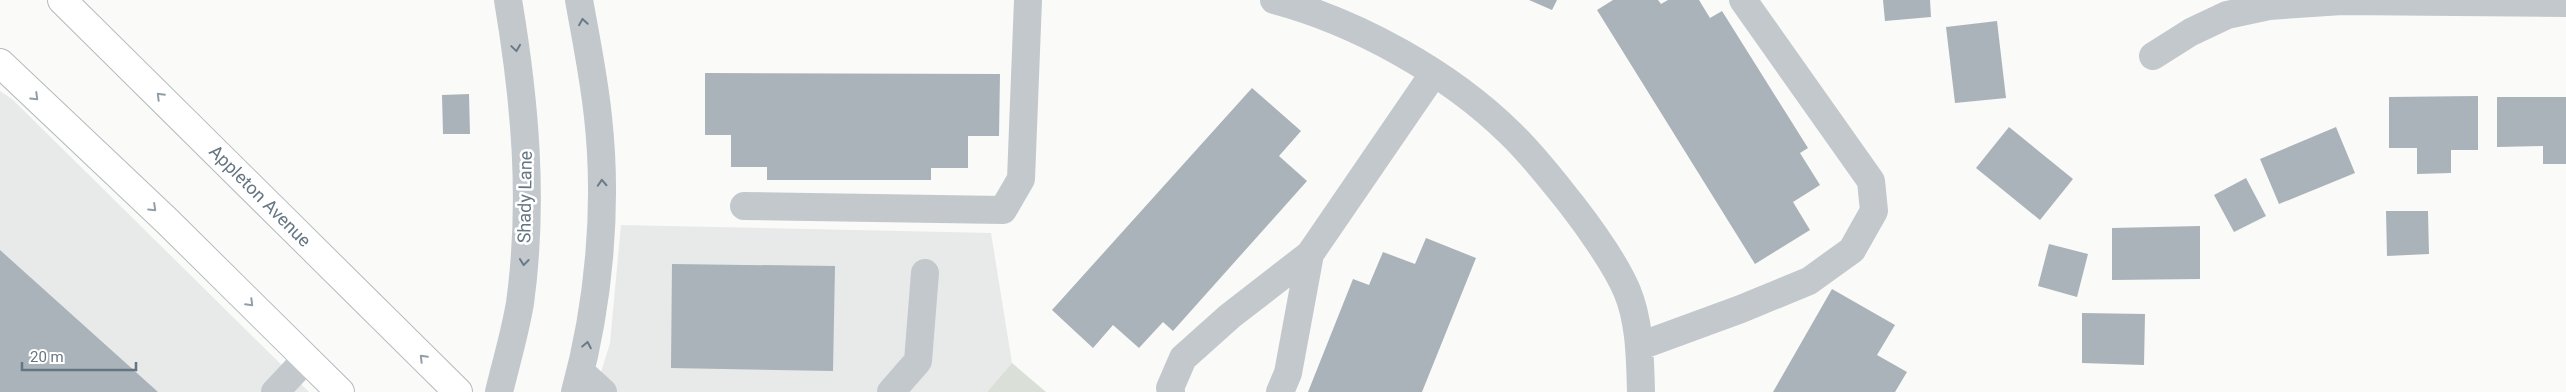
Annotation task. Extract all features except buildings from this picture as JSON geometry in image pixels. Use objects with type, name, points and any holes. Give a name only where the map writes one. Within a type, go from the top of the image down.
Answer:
[{"type":"main road","name":"Appleton Avenue","points":[[62,0],[458,392]]},
{"type":"main road","points":[[0,63],[174,228],[340,392]]},
{"type":"street","name":"Shady Lane","points":[[499,392],[519,304],[528,217],[527,148],[516,47],[508,0]]},
{"type":"street","points":[[580,0],[598,117],[602,195],[592,317],[578,382],[603,392]]},
{"type":"street","points":[[744,206],[1004,210],[1021,179],[1028,0]]},
{"type":"street","points":[[1274,0],[1338,22],[1434,73],[1509,131],[1538,162],[1589,227],[1627,291],[1640,346],[1641,392]]},
{"type":"street","points":[[1640,346],[1741,309],[1809,281],[1852,250],[1874,211],[1871,181],[1743,0]]},
{"type":"street","points":[[2152,56],[2192,32],[2227,15],[2269,6],[2342,1],[2566,3]]},
{"type":"street","points":[[1171,392],[1170,388],[1183,358],[1230,316],[1310,254],[1434,73]]},
{"type":"street","points":[[1280,392],[1288,373],[1310,254]]},
{"type":"street","points":[[890,392],[918,361],[924,273]]},
{"type":"street","points":[[275,392],[306,359]]},
{"type":"shaded area","points":[[0,91],[12,99],[309,392],[0,392]]},
{"type":"shaded area","points":[[621,225],[991,233],[1012,363],[987,392],[595,392],[610,343]]},
{"type":"shaded area","points":[[1012,363],[1046,392],[987,392]]}]
